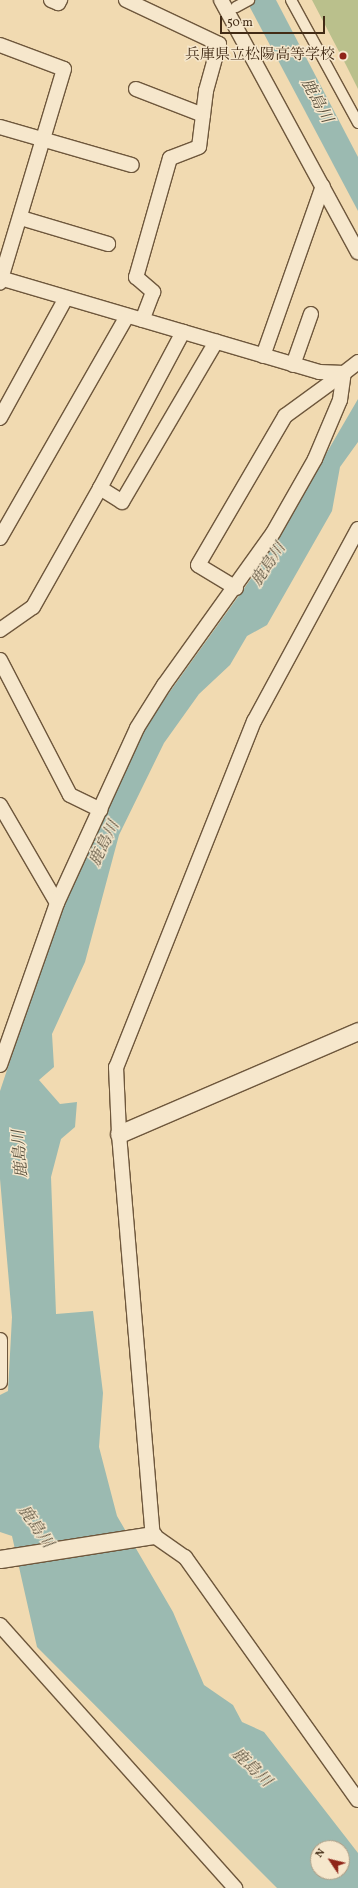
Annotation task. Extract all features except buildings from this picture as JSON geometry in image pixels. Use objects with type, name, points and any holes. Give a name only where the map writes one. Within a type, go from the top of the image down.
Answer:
[{"type":"street","points":[[51,0],[58,3],[60,0]]},
{"type":"street","points":[[126,0],[219,44],[240,37]]},
{"type":"street","points":[[221,0],[358,252]]},
{"type":"street","points":[[236,6],[249,0]]},
{"type":"street","points":[[291,0],[358,123]]},
{"type":"street","points":[[142,320],[153,292],[136,277],[170,158],[199,147],[206,91],[219,44]]},
{"type":"street","points":[[0,45],[64,69],[21,218],[1,280],[293,365],[319,372],[344,373]]},
{"type":"street","points":[[136,89],[203,115]]},
{"type":"street","points":[[0,127],[132,165]]},
{"type":"street","points":[[263,356],[323,186]]},
{"type":"street","points":[[21,218],[108,244]]},
{"type":"street","points":[[0,418],[7,393],[66,298]]},
{"type":"street","points":[[293,365],[311,314]]},
{"type":"street","points":[[0,538],[127,316]]},
{"type":"street","points":[[0,630],[33,607],[100,488],[183,332]]},
{"type":"street","points":[[100,488],[122,502],[216,342]]},
{"type":"street","points":[[236,588],[198,565],[284,416],[358,362]]},
{"type":"street","points":[[0,1065],[57,904],[137,728],[164,684],[236,588],[273,533],[315,459],[340,400],[344,373]]},
{"type":"street","points":[[153,1534],[119,1134],[116,1068],[254,720],[358,529]]},
{"type":"street","points":[[0,660],[70,795],[101,810]]},
{"type":"street","points":[[0,805],[57,904]]},
{"type":"street","points":[[119,1134],[358,1031]]},
{"type":"street","points":[[0,1340],[0,1382]]},
{"type":"street","points":[[2,1558],[153,1534],[185,1557],[358,1800]]},
{"type":"street","points":[[0,1625],[235,1888]]},
{"type":"green space","name":"兵庫県立松陽高等学校","points":[[312,0],[358,0],[358,89],[346,65]]},
{"type":"water","name":"鹿島川","points":[[246,0],[276,0],[358,157],[358,211]]},
{"type":"water","name":"鹿島川","points":[[358,399],[358,442],[340,467],[332,511],[267,625],[247,636],[230,665],[199,694],[164,743],[119,835],[85,962],[52,1034],[54,1067],[39,1080],[60,1104],[77,1102],[75,1127],[61,1139],[51,1177],[56,1314],[93,1311],[103,1393],[99,1447],[117,1516],[173,1612],[204,1685],[233,1705],[242,1722],[264,1732],[348,1840],[310,1840],[310,1880],[350,1880],[350,1843],[358,1853],[358,1888],[277,1888],[37,1647],[12,1536],[0,1532],[0,1395],[8,1391],[12,1317],[0,1179],[0,1091],[61,908],[148,722],[263,562]]},
{"type":"place","name":"兵庫県立松陽高等学校","points":[[343,56]]}]
